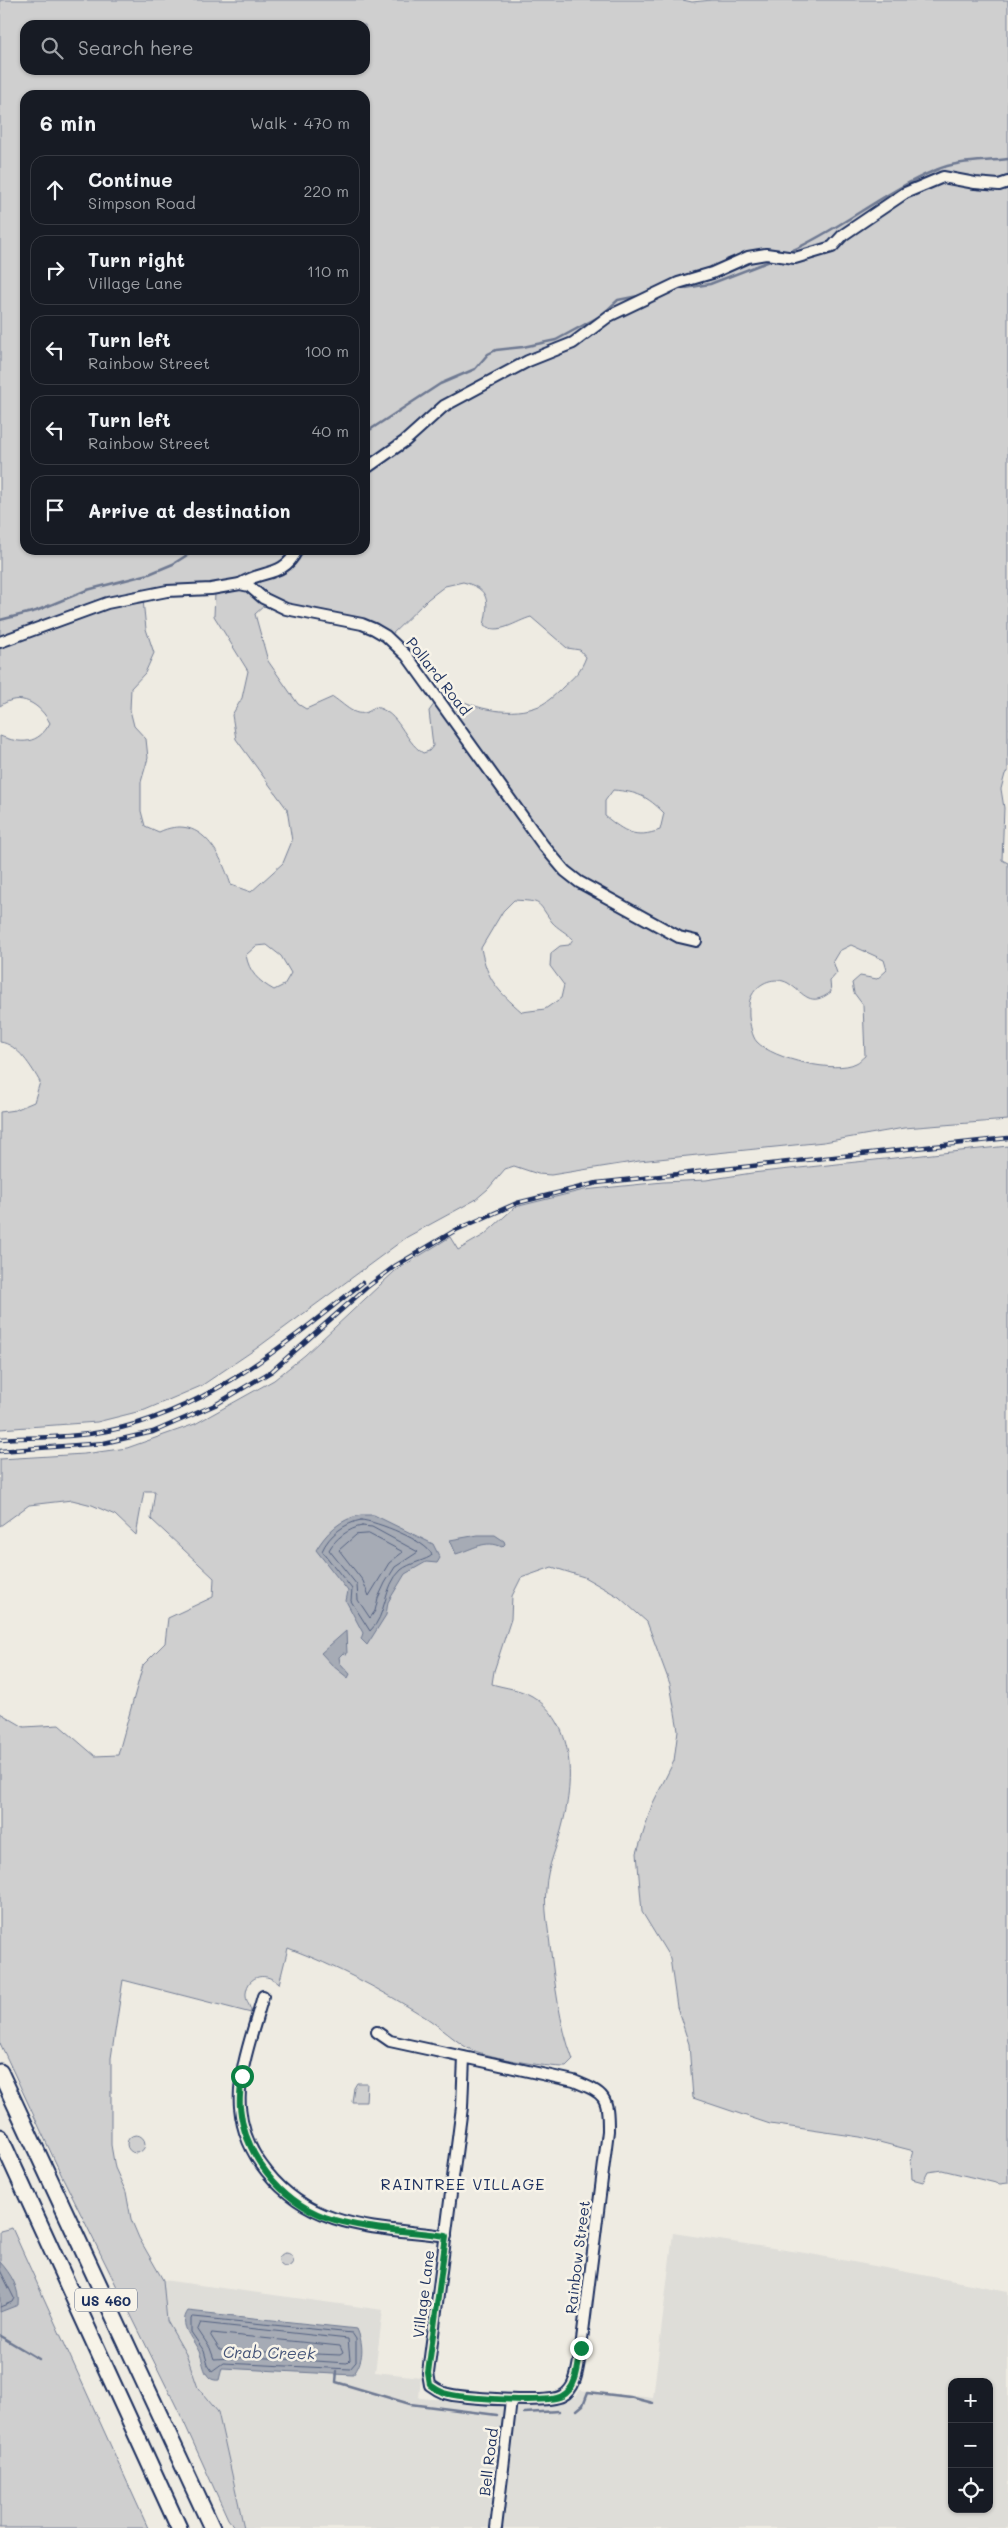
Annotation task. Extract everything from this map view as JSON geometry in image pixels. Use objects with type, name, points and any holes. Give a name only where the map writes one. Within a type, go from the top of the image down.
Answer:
[{"type":"highway","name":"US 460","points":[[0,2072],[212,2528]]},
{"type":"highway","name":"US 460","points":[[0,2137],[179,2528]]},
{"type":"street","points":[[370,466],[405,441],[444,406],[528,361],[573,343],[609,316],[678,283],[712,273],[748,257],[766,254],[795,258],[832,247],[843,235],[905,193],[943,178],[976,183],[999,184],[1008,182]]},
{"type":"street","points":[[0,642],[107,603],[167,591],[211,589],[240,584],[255,577],[282,569],[289,564],[294,555]]},
{"type":"street","name":"Pollard Road","points":[[240,584],[249,586],[263,598],[286,609],[362,624],[386,636],[407,656],[543,845],[565,871],[579,882],[679,937],[696,941]]},
{"type":"street","points":[[263,1996],[242,2076],[240,2106],[243,2128],[256,2159],[276,2184],[298,2203],[325,2217],[364,2225],[446,2236]]},
{"type":"street","points":[[377,2032],[390,2041],[464,2057]]},
{"type":"street","name":"Village Lane","points":[[430,2385],[428,2373],[462,2107],[464,2057]]},
{"type":"street","name":"Rainbow Street","points":[[430,2385],[444,2393],[511,2400],[545,2399],[562,2396],[574,2382],[581,2348],[608,2131],[608,2104],[596,2090],[574,2080],[464,2057]]},
{"type":"street","name":"Bell Road","points":[[496,2528],[511,2400]]},
{"type":"shaded area","points":[[0,0],[683,0],[692,2],[712,0],[1008,0],[1008,772],[1005,774],[1001,789],[1004,808],[1002,860],[1008,863],[1008,1120],[904,1128],[824,1142],[639,1161],[551,1175],[538,1174],[514,1166],[505,1169],[488,1189],[475,1200],[407,1237],[257,1348],[201,1386],[145,1410],[97,1422],[0,1429],[0,1112],[15,1110],[34,1102],[40,1082],[29,1064],[13,1047],[0,1042],[0,736],[28,741],[40,735],[50,723],[41,710],[29,702],[15,700],[0,706]],"holes":[[[463,582],[483,592],[487,603],[484,625],[489,628],[507,627],[531,617],[567,648],[580,650],[586,657],[582,666],[577,674],[549,700],[539,706],[528,709],[506,711],[482,708],[451,695],[435,703],[429,711],[433,746],[429,751],[423,753],[411,741],[396,720],[383,710],[375,707],[369,711],[358,713],[348,709],[333,697],[306,709],[298,704],[268,661],[255,614],[264,606],[295,615],[357,628],[385,641],[428,599],[445,586]],[[215,593],[214,616],[248,671],[242,698],[232,715],[236,739],[287,809],[292,841],[283,863],[251,892],[231,885],[221,860],[214,849],[197,832],[186,828],[173,827],[159,832],[145,826],[141,811],[141,782],[148,758],[146,739],[134,726],[130,710],[131,688],[145,673],[154,653],[146,629],[143,600],[172,595]],[[613,790],[642,796],[664,813],[660,830],[644,834],[625,830],[605,816],[605,801]],[[514,900],[535,902],[541,906],[554,924],[573,939],[569,945],[560,946],[551,953],[550,966],[564,985],[561,998],[545,1009],[522,1012],[506,998],[490,977],[481,948],[503,911]],[[267,945],[281,956],[291,973],[284,985],[274,990],[255,976],[249,966],[246,955],[256,946]],[[851,945],[884,960],[887,970],[877,979],[860,976],[852,983],[854,993],[863,1005],[865,1056],[847,1066],[820,1066],[776,1054],[757,1042],[749,1017],[750,1000],[755,990],[768,981],[778,980],[788,983],[808,998],[818,999],[824,997],[831,992],[830,981],[837,973],[833,961],[839,951]]]},
{"type":"shaded area","points":[[1008,1146],[1008,2183],[1000,2184],[942,2170],[928,2172],[923,2182],[912,2179],[911,2161],[914,2151],[860,2137],[770,2124],[693,2098],[689,2044],[677,2007],[670,1958],[642,1912],[637,1853],[652,1805],[674,1761],[678,1730],[670,1684],[647,1622],[619,1597],[584,1577],[552,1567],[521,1578],[512,1596],[511,1619],[494,1671],[492,1684],[532,1696],[546,1707],[557,1721],[564,1736],[568,1753],[569,1788],[567,1806],[548,1872],[546,1903],[547,1924],[558,2003],[564,2032],[573,2060],[566,2067],[532,2064],[472,2050],[462,2045],[425,2017],[392,1997],[341,1971],[288,1948],[279,1984],[274,1980],[264,1977],[259,1977],[250,1982],[246,1996],[251,2013],[123,1980],[111,2058],[111,2145],[115,2168],[126,2192],[131,2219],[139,2238],[163,2280],[167,2321],[187,2356],[198,2388],[218,2412],[244,2528],[235,2528],[228,2519],[183,2420],[61,2174],[0,2043],[0,1713],[24,1727],[59,1725],[95,1756],[118,1755],[143,1665],[165,1643],[168,1618],[213,1597],[214,1578],[151,1519],[155,1491],[144,1491],[136,1535],[115,1515],[92,1505],[72,1500],[29,1505],[0,1526],[0,1459],[84,1454],[127,1448],[195,1424],[274,1380],[305,1355],[395,1271],[450,1237],[458,1250],[484,1235],[515,1207],[584,1190],[663,1182],[706,1180],[752,1173]]},
{"type":"shaded area","points":[[357,2083],[367,2083],[366,2102],[352,2102],[354,2088]]},
{"type":"shaded area","points":[[136,2135],[142,2138],[145,2144],[142,2150],[136,2153],[130,2150],[127,2144],[130,2138]]},
{"type":"shaded area","points":[[12,2228],[148,2528],[0,2528],[0,2231]]},
{"type":"shaded area","points":[[673,2233],[805,2253],[1008,2291],[1008,2528],[244,2528],[218,2412],[198,2388],[167,2321],[163,2280],[383,2310],[375,2372],[421,2377],[419,2398],[491,2403],[556,2403],[575,2397],[580,2390],[653,2398]]},
{"type":"shaded area","points":[[283,2253],[289,2253],[293,2260],[289,2267],[283,2267],[279,2263],[279,2257]]},
{"type":"water","points":[[361,1515],[374,1515],[433,1544],[440,1558],[437,1563],[426,1562],[405,1574],[388,1602],[386,1615],[367,1645],[361,1639],[363,1633],[346,1601],[348,1591],[316,1550],[324,1538],[340,1523]]},
{"type":"water","points":[[478,1535],[495,1535],[504,1541],[505,1544],[502,1547],[485,1544],[456,1554],[450,1540]]},
{"type":"water","points":[[346,1631],[347,1654],[343,1653],[339,1657],[340,1663],[350,1674],[348,1678],[321,1653]]},
{"type":"water","points":[[0,2262],[14,2282],[18,2293],[18,2305],[0,2312]]},
{"type":"water","points":[[188,2311],[357,2329],[362,2347],[361,2359],[353,2375],[222,2368],[219,2380],[214,2380],[205,2372],[198,2349],[186,2328],[185,2317]]},
{"type":"waterway","points":[[791,251],[828,232],[899,188],[936,170],[953,164],[1008,159]]},
{"type":"waterway","points":[[673,290],[710,284],[770,261]]},
{"type":"waterway","points":[[370,430],[440,384],[475,369],[488,354],[496,350],[556,340],[602,315],[618,300],[643,295]]},
{"type":"waterway","points":[[0,620],[36,611],[87,590],[149,574],[173,564],[187,555]]},
{"type":"waterway","name":"Crab Creek","points":[[0,2336],[39,2359]]},
{"type":"waterway","name":"Crab Creek","points":[[337,2371],[336,2382],[410,2404],[497,2415]]},
{"type":"waterway","name":"Crab Creek","points":[[577,2410],[583,2405],[588,2392],[630,2397],[653,2403]]},
{"type":"waterway","name":"Crab Creek","points":[[524,2413],[559,2411]]},
{"type":"railway","points":[[0,1451],[104,1443],[153,1432],[215,1405],[272,1371],[366,1288],[395,1266],[456,1230],[517,1203],[597,1183],[1008,1138]]},
{"type":"railway","points":[[0,1439],[67,1436],[107,1431],[143,1421],[178,1408],[211,1392],[243,1373],[362,1283]]},
{"type":"district","name":"RAINTREE VILLAGE","points":[[463,2183]]},
{"type":"route","points":[[242,2076],[240,2106],[243,2128],[256,2159],[276,2184],[298,2203],[325,2217],[364,2225],[446,2236],[428,2373],[430,2385],[444,2393],[511,2400],[545,2399],[562,2396],[574,2382],[581,2348]]}]
